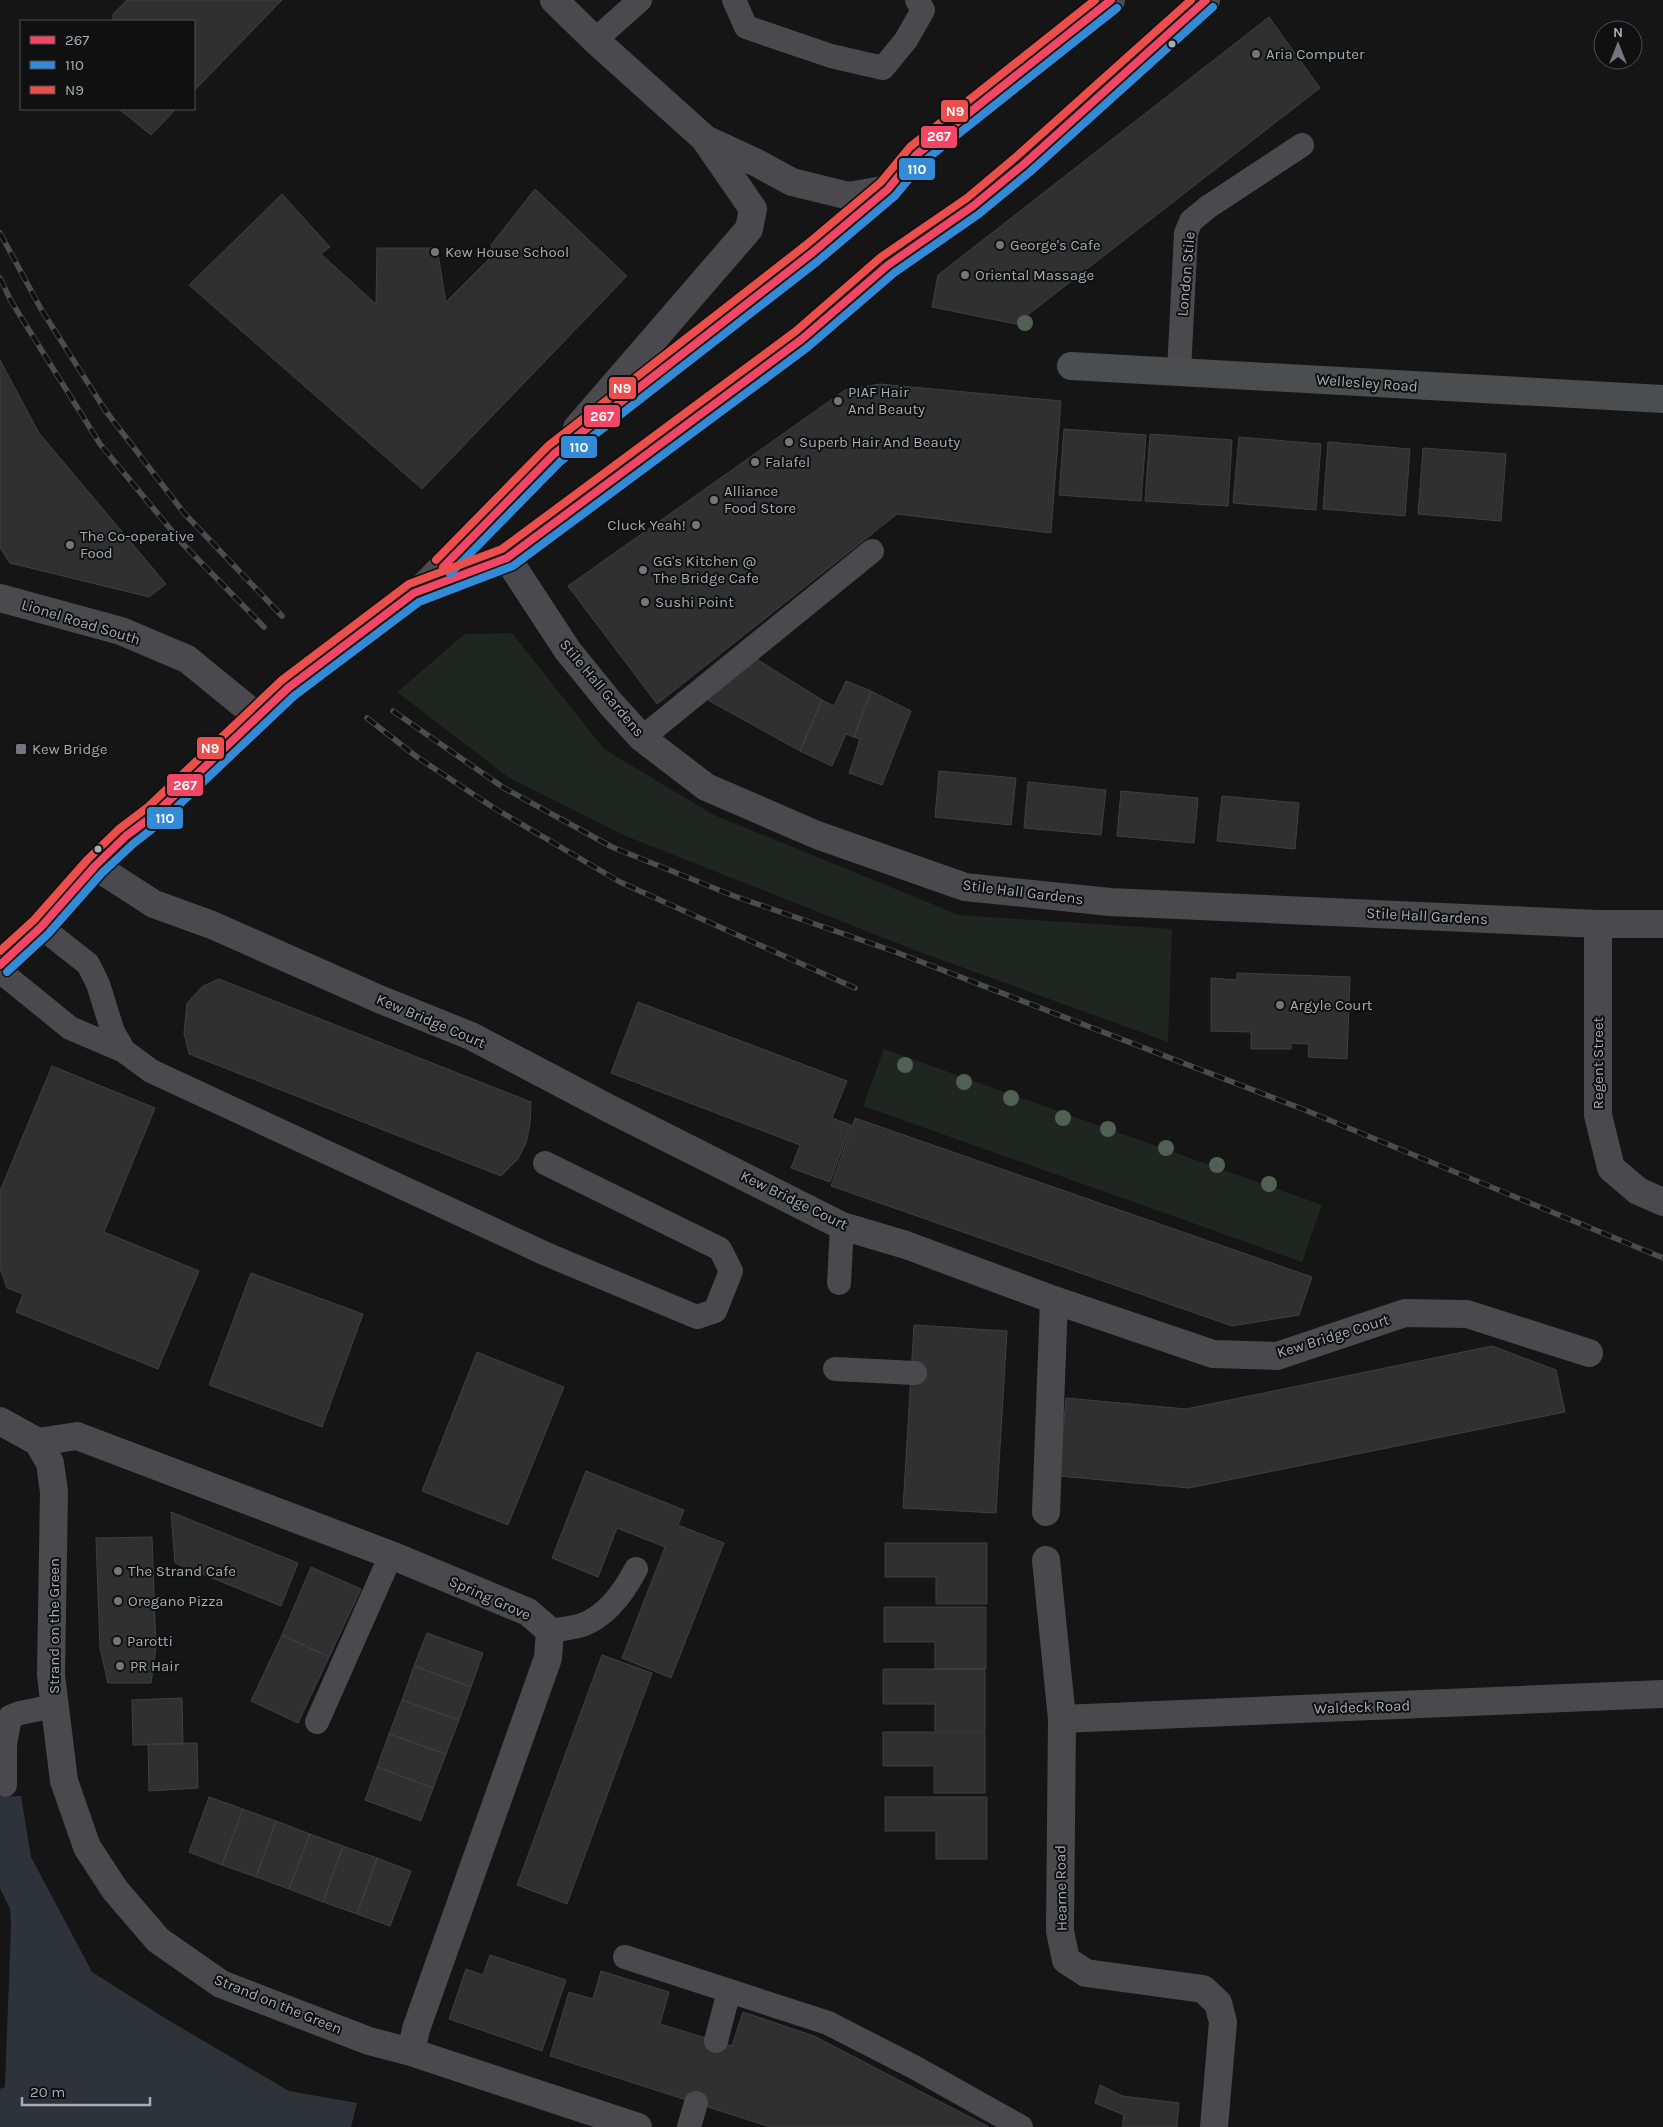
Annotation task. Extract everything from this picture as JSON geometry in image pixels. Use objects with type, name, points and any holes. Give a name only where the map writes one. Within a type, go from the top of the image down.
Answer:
[{"type":"highway","points":[[0,965],[41,927],[95,866],[126,836],[154,816],[288,688],[412,596],[554,454],[812,253],[888,189],[916,155],[1111,0]]},
{"type":"highway","points":[[412,596],[507,558],[802,339],[888,265],[973,206],[1024,164],[1206,0]]},
{"type":"main road","name":"Wellesley Road","points":[[1071,366],[1663,399]]},
{"type":"street","points":[[554,0],[595,40],[704,138],[753,209],[749,229],[554,454]]},
{"type":"street","points":[[704,138],[792,182],[849,196],[888,189]]},
{"type":"street","name":"Stile Hall Gardens","points":[[507,558],[568,651],[611,704],[642,738],[706,787],[817,835],[965,887],[1110,902],[1598,924],[1663,924]]},
{"type":"street","name":"Lionel Road South","points":[[0,598],[121,631],[187,659],[258,717]]},
{"type":"street","name":"Kew Bridge Court","points":[[95,866],[154,904],[212,925],[379,999],[471,1036],[610,1109],[842,1226],[906,1245],[1054,1300],[1213,1354],[1277,1356],[1405,1313],[1467,1314],[1589,1353]]},
{"type":"street","name":"Regent Street","points":[[1598,924],[1598,1115],[1611,1168],[1638,1191],[1663,1202]]},
{"type":"street","points":[[1046,1512],[1054,1300]]},
{"type":"street","points":[[0,1421],[38,1442]]},
{"type":"street","name":"Spring Grove","points":[[38,1442],[77,1436],[391,1555],[528,1612],[550,1631]]},
{"type":"street","name":"Strand on the Green","points":[[38,1442],[50,1463],[54,1492],[51,1675],[64,1781],[87,1847],[115,1890],[158,1940],[221,1984],[368,2041],[411,2052],[638,2127]]},
{"type":"street","name":"Hearne Road","points":[[1046,1560],[1062,1719],[1060,1930],[1066,1960],[1086,1973],[1203,1989],[1218,2003],[1223,2022],[1214,2127]]},
{"type":"street","points":[[411,2052],[416,2029],[548,1658],[550,1631]]},
{"type":"street","name":"Waldeck Road","points":[[1062,1719],[1663,1694]]},
{"type":"lane","points":[[595,40],[640,0]]},
{"type":"lane","points":[[734,0],[746,27],[831,56],[883,68],[906,40],[923,10],[917,0]]},
{"type":"lane","name":"London Stile","points":[[1179,371],[1186,233],[1191,221],[1208,207],[1302,144]]},
{"type":"lane","points":[[642,738],[872,551]]},
{"type":"lane","points":[[41,927],[88,964],[98,984],[113,1032],[124,1051]]},
{"type":"lane","points":[[0,971],[70,1028],[124,1051],[151,1071],[546,1254],[697,1317],[715,1311],[732,1271],[720,1249],[545,1163]]},
{"type":"lane","points":[[839,1283],[842,1226]]},
{"type":"lane","points":[[835,1369],[915,1373]]},
{"type":"lane","points":[[317,1722],[391,1555]]},
{"type":"lane","points":[[550,1631],[582,1625],[605,1612],[627,1587],[636,1569]]},
{"type":"lane","points":[[5,1785],[5,1744],[10,1717],[54,1706]]},
{"type":"lane","points":[[625,1957],[828,2023],[914,2067],[1021,2127]]},
{"type":"lane","points":[[716,2041],[729,1991]]},
{"type":"lane","points":[[689,2127],[696,2103]]},
{"type":"shaded area","points":[[512,633],[604,749],[714,815],[959,915],[1172,929],[1168,1042],[917,951],[623,835],[508,777],[397,692],[465,634]]},
{"type":"shaded area","points":[[884,1049],[1322,1205],[1302,1262],[863,1106]]},
{"type":"shaded area","points":[[21,1796],[31,1857],[92,1972],[168,2020],[289,2091],[357,2103],[351,2127],[0,2127],[0,2089],[5,2087],[11,1925],[10,1909],[0,1888],[0,1797]]},
{"type":"building","points":[[127,0],[282,0],[195,90],[195,20],[113,20],[113,14]]},
{"type":"building","points":[[1269,17],[1320,88],[1016,324],[932,307],[938,275]]},
{"type":"building","points":[[120,110],[175,110],[151,135]]},
{"type":"building","points":[[535,189],[627,276],[422,489],[189,285],[282,194],[330,247],[321,254],[376,304],[377,248],[437,248],[446,302],[493,255],[491,245]]},
{"type":"building","points":[[0,360],[39,433],[166,584],[149,597],[10,563],[0,548]]},
{"type":"building","points":[[880,384],[1061,401],[1051,533],[897,514],[657,704],[568,586],[845,390]]},
{"type":"building","points":[[1064,429],[1146,435],[1141,501],[1059,495]]},
{"type":"building","points":[[1150,434],[1232,440],[1228,506],[1145,501]]},
{"type":"building","points":[[1239,437],[1321,444],[1316,510],[1233,503]]},
{"type":"building","points":[[1328,442],[1410,449],[1405,516],[1323,509]]},
{"type":"building","points":[[1423,448],[1506,454],[1501,521],[1418,514]]},
{"type":"building","points":[[755,658],[822,700],[800,751],[706,699]]},
{"type":"building","points":[[846,681],[871,691],[854,737],[846,734],[832,766],[800,751],[822,700],[834,706]]},
{"type":"building","points":[[871,691],[911,711],[882,785],[849,773],[860,739],[854,737]]},
{"type":"building","points":[[939,771],[1016,778],[1011,825],[935,817]]},
{"type":"building","points":[[1028,782],[1106,790],[1101,835],[1024,828]]},
{"type":"building","points":[[1121,791],[1198,798],[1194,843],[1117,836]]},
{"type":"building","points":[[1222,796],[1299,803],[1295,849],[1217,841]]},
{"type":"building","name":"Argyle Court","points":[[1237,973],[1350,977],[1347,1059],[1308,1057],[1309,1044],[1291,1043],[1291,1049],[1251,1049],[1251,1032],[1211,1031],[1211,978],[1237,980]]},
{"type":"building","points":[[219,979],[531,1102],[530,1125],[526,1143],[518,1159],[501,1176],[189,1054],[184,1033],[187,1003],[203,986]]},
{"type":"building","points":[[638,1002],[847,1081],[832,1118],[851,1125],[830,1182],[791,1168],[800,1145],[611,1073]]},
{"type":"building","points":[[52,1066],[155,1108],[104,1232],[199,1271],[158,1369],[16,1312],[23,1294],[7,1288],[0,1268],[0,1191]]},
{"type":"building","points":[[855,1118],[1312,1277],[1299,1315],[1232,1326],[831,1186]]},
{"type":"building","points":[[251,1273],[363,1314],[322,1427],[209,1385]]},
{"type":"building","points":[[914,1325],[1007,1331],[996,1513],[903,1508]]},
{"type":"building","points":[[1492,1346],[1556,1370],[1565,1412],[1189,1488],[1059,1476],[1066,1398],[1186,1409]]},
{"type":"building","points":[[477,1352],[564,1387],[508,1525],[422,1491]]},
{"type":"building","points":[[586,1471],[684,1510],[678,1525],[724,1543],[671,1678],[622,1658],[665,1547],[617,1528],[598,1577],[552,1558]]},
{"type":"building","points":[[171,1512],[298,1563],[281,1606],[175,1563]]},
{"type":"building","points":[[152,1537],[156,1648],[151,1683],[108,1683],[100,1648],[96,1538]]},
{"type":"building","points":[[885,1543],[987,1543],[987,1604],[936,1604],[936,1577],[885,1577]]},
{"type":"building","points":[[311,1567],[361,1589],[329,1657],[282,1635]]},
{"type":"building","points":[[884,1607],[986,1607],[986,1669],[935,1669],[935,1642],[884,1642]]},
{"type":"building","points":[[427,1633],[483,1653],[471,1687],[414,1666]]},
{"type":"building","points":[[282,1635],[329,1657],[298,1723],[251,1701]]},
{"type":"building","points":[[602,1655],[652,1673],[567,1904],[517,1885]]},
{"type":"building","points":[[414,1666],[471,1687],[459,1720],[402,1700]]},
{"type":"building","points":[[883,1669],[985,1669],[985,1731],[935,1731],[935,1704],[883,1704]]},
{"type":"building","points":[[182,1698],[183,1744],[133,1745],[132,1700]]},
{"type":"building","points":[[402,1700],[459,1720],[446,1754],[389,1734]]},
{"type":"building","points":[[883,1732],[985,1732],[985,1793],[934,1793],[934,1766],[883,1766]]},
{"type":"building","points":[[389,1734],[446,1754],[433,1788],[377,1767]]},
{"type":"building","points":[[197,1743],[198,1788],[149,1791],[148,1744]]},
{"type":"building","points":[[377,1767],[433,1788],[421,1821],[365,1800]]},
{"type":"building","points":[[209,1797],[243,1809],[222,1865],[189,1852]]},
{"type":"building","points":[[885,1797],[987,1797],[987,1859],[936,1859],[936,1831],[885,1831]]},
{"type":"building","points":[[243,1809],[276,1821],[256,1877],[222,1865]]},
{"type":"building","points":[[276,1821],[310,1834],[289,1889],[256,1877]]},
{"type":"building","points":[[310,1834],[343,1846],[323,1902],[289,1889]]},
{"type":"building","points":[[343,1846],[377,1858],[357,1914],[323,1902]]},
{"type":"building","points":[[377,1858],[411,1871],[390,1926],[357,1914]]},
{"type":"building","points":[[490,1955],[566,1980],[542,2051],[449,2019],[466,1969],[483,1975]]},
{"type":"building","points":[[601,1971],[669,1992],[660,2024],[732,2046],[743,2012],[814,2036],[989,2127],[770,2127],[550,2056],[569,1992],[593,1999]]},
{"type":"building","points":[[1100,2085],[1122,2096],[1179,2103],[1177,2127],[1122,2127],[1124,2115],[1095,2103]]},
{"type":"railway","points":[[0,233],[41,309],[105,410],[184,513],[282,616]]},
{"type":"railway","points":[[0,278],[11,301],[100,444],[182,543],[264,627]]},
{"type":"railway","points":[[393,711],[504,788],[612,847],[734,896],[893,951],[1305,1110],[1663,1258]]},
{"type":"railway","points":[[367,718],[417,757],[494,808],[620,882],[855,988]]},
{"type":"transit line","name":"N9","points":[[436,560],[548,446],[806,245],[881,182],[910,147],[1095,0]]},
{"type":"transit line","name":"267","points":[[443,567],[554,454],[812,253],[888,189],[916,155],[1111,0]]},
{"type":"transit line","name":"N9","points":[[0,951],[34,920],[88,859],[119,829],[148,807],[282,680],[409,584],[502,549],[796,331],[881,257],[967,198],[1017,156],[1191,0]]},
{"type":"transit line","name":"267","points":[[0,965],[41,927],[95,866],[126,836],[154,815],[288,688],[414,593],[507,558],[802,339],[888,265],[973,206],[1024,164],[1206,0]]},
{"type":"transit line","name":"110","points":[[7,972],[48,934],[102,873],[133,844],[161,822],[294,696],[419,602],[513,566],[808,347],[894,273],[979,214],[1030,172],[1213,7]]},
{"type":"transit line","name":"110","points":[[450,574],[561,461],[818,261],[895,196],[923,162],[1117,8]]},
{"type":"place","name":"Aria Computer","points":[[1256,54]]},
{"type":"place","name":"George's Cafe","points":[[1000,245]]},
{"type":"place","name":"Kew House School","points":[[435,252]]},
{"type":"place","name":"Oriental Massage","points":[[965,275]]},
{"type":"place","name":"PIAF Hair And Beauty","points":[[838,401]]},
{"type":"place","name":"Superb Hair And Beauty","points":[[789,442]]},
{"type":"place","name":"Falafel","points":[[755,462]]},
{"type":"place","name":"Alliance Food Store","points":[[714,500]]},
{"type":"place","name":"Cluck Yeah!","points":[[696,525]]},
{"type":"place","name":"The Co-operative Food","points":[[70,545]]},
{"type":"place","name":"GG's Kitchen @ The Bridge Cafe","points":[[643,570]]},
{"type":"place","name":"Sushi Point","points":[[645,602]]},
{"type":"place","name":"Kew Bridge","points":[[21,749]]},
{"type":"place","name":"Argyle Court","points":[[1280,1005]]},
{"type":"place","name":"The Strand Cafe","points":[[118,1571]]},
{"type":"place","name":"Oregano Pizza","points":[[118,1601]]},
{"type":"place","name":"Parotti","points":[[117,1641]]},
{"type":"place","name":"PR Hair","points":[[120,1666]]}]
